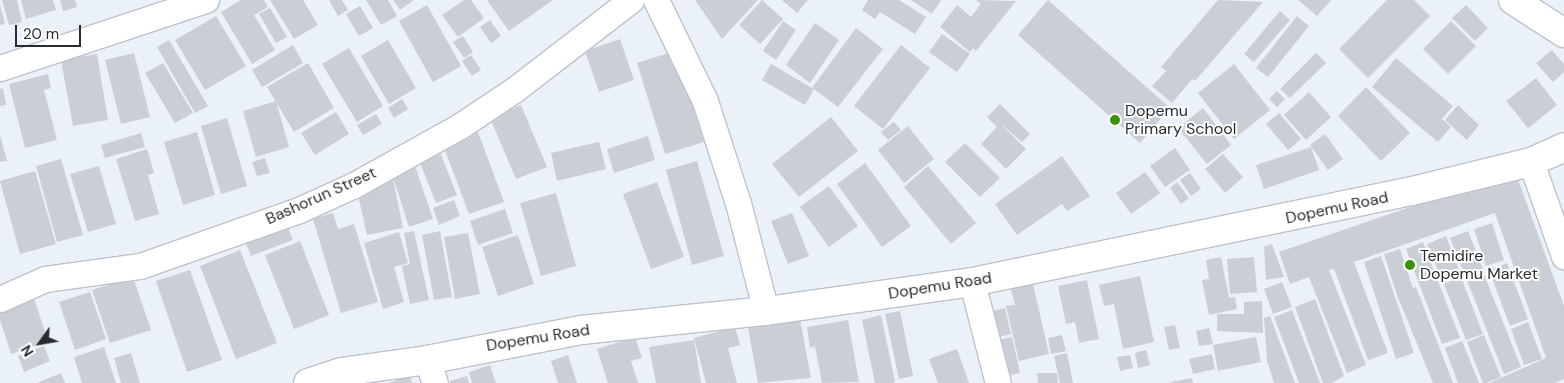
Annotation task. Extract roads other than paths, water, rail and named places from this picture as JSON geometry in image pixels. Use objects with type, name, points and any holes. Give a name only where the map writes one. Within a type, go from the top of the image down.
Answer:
[{"type":"main road","points":[[1512,0],[1564,33]]},
{"type":"main road","name":"Dopemu Road","points":[[308,383],[341,372],[431,371],[581,330],[766,311],[972,282],[1279,220],[1532,162],[1564,146]]},
{"type":"street","points":[[0,68],[206,0]]},
{"type":"street","name":"Bashorun Street","points":[[0,299],[45,279],[140,266],[299,210],[354,185],[460,126],[514,90],[631,0]]},
{"type":"street","points":[[656,0],[705,101],[738,203],[766,311]]},
{"type":"street","points":[[1532,162],[1564,256]]},
{"type":"street","points":[[972,282],[998,383]]},
{"type":"place","name":"Dopemu Primary School","points":[[1115,120]]},
{"type":"place","name":"Temidire Dopemu Market","points":[[1410,265]]}]
